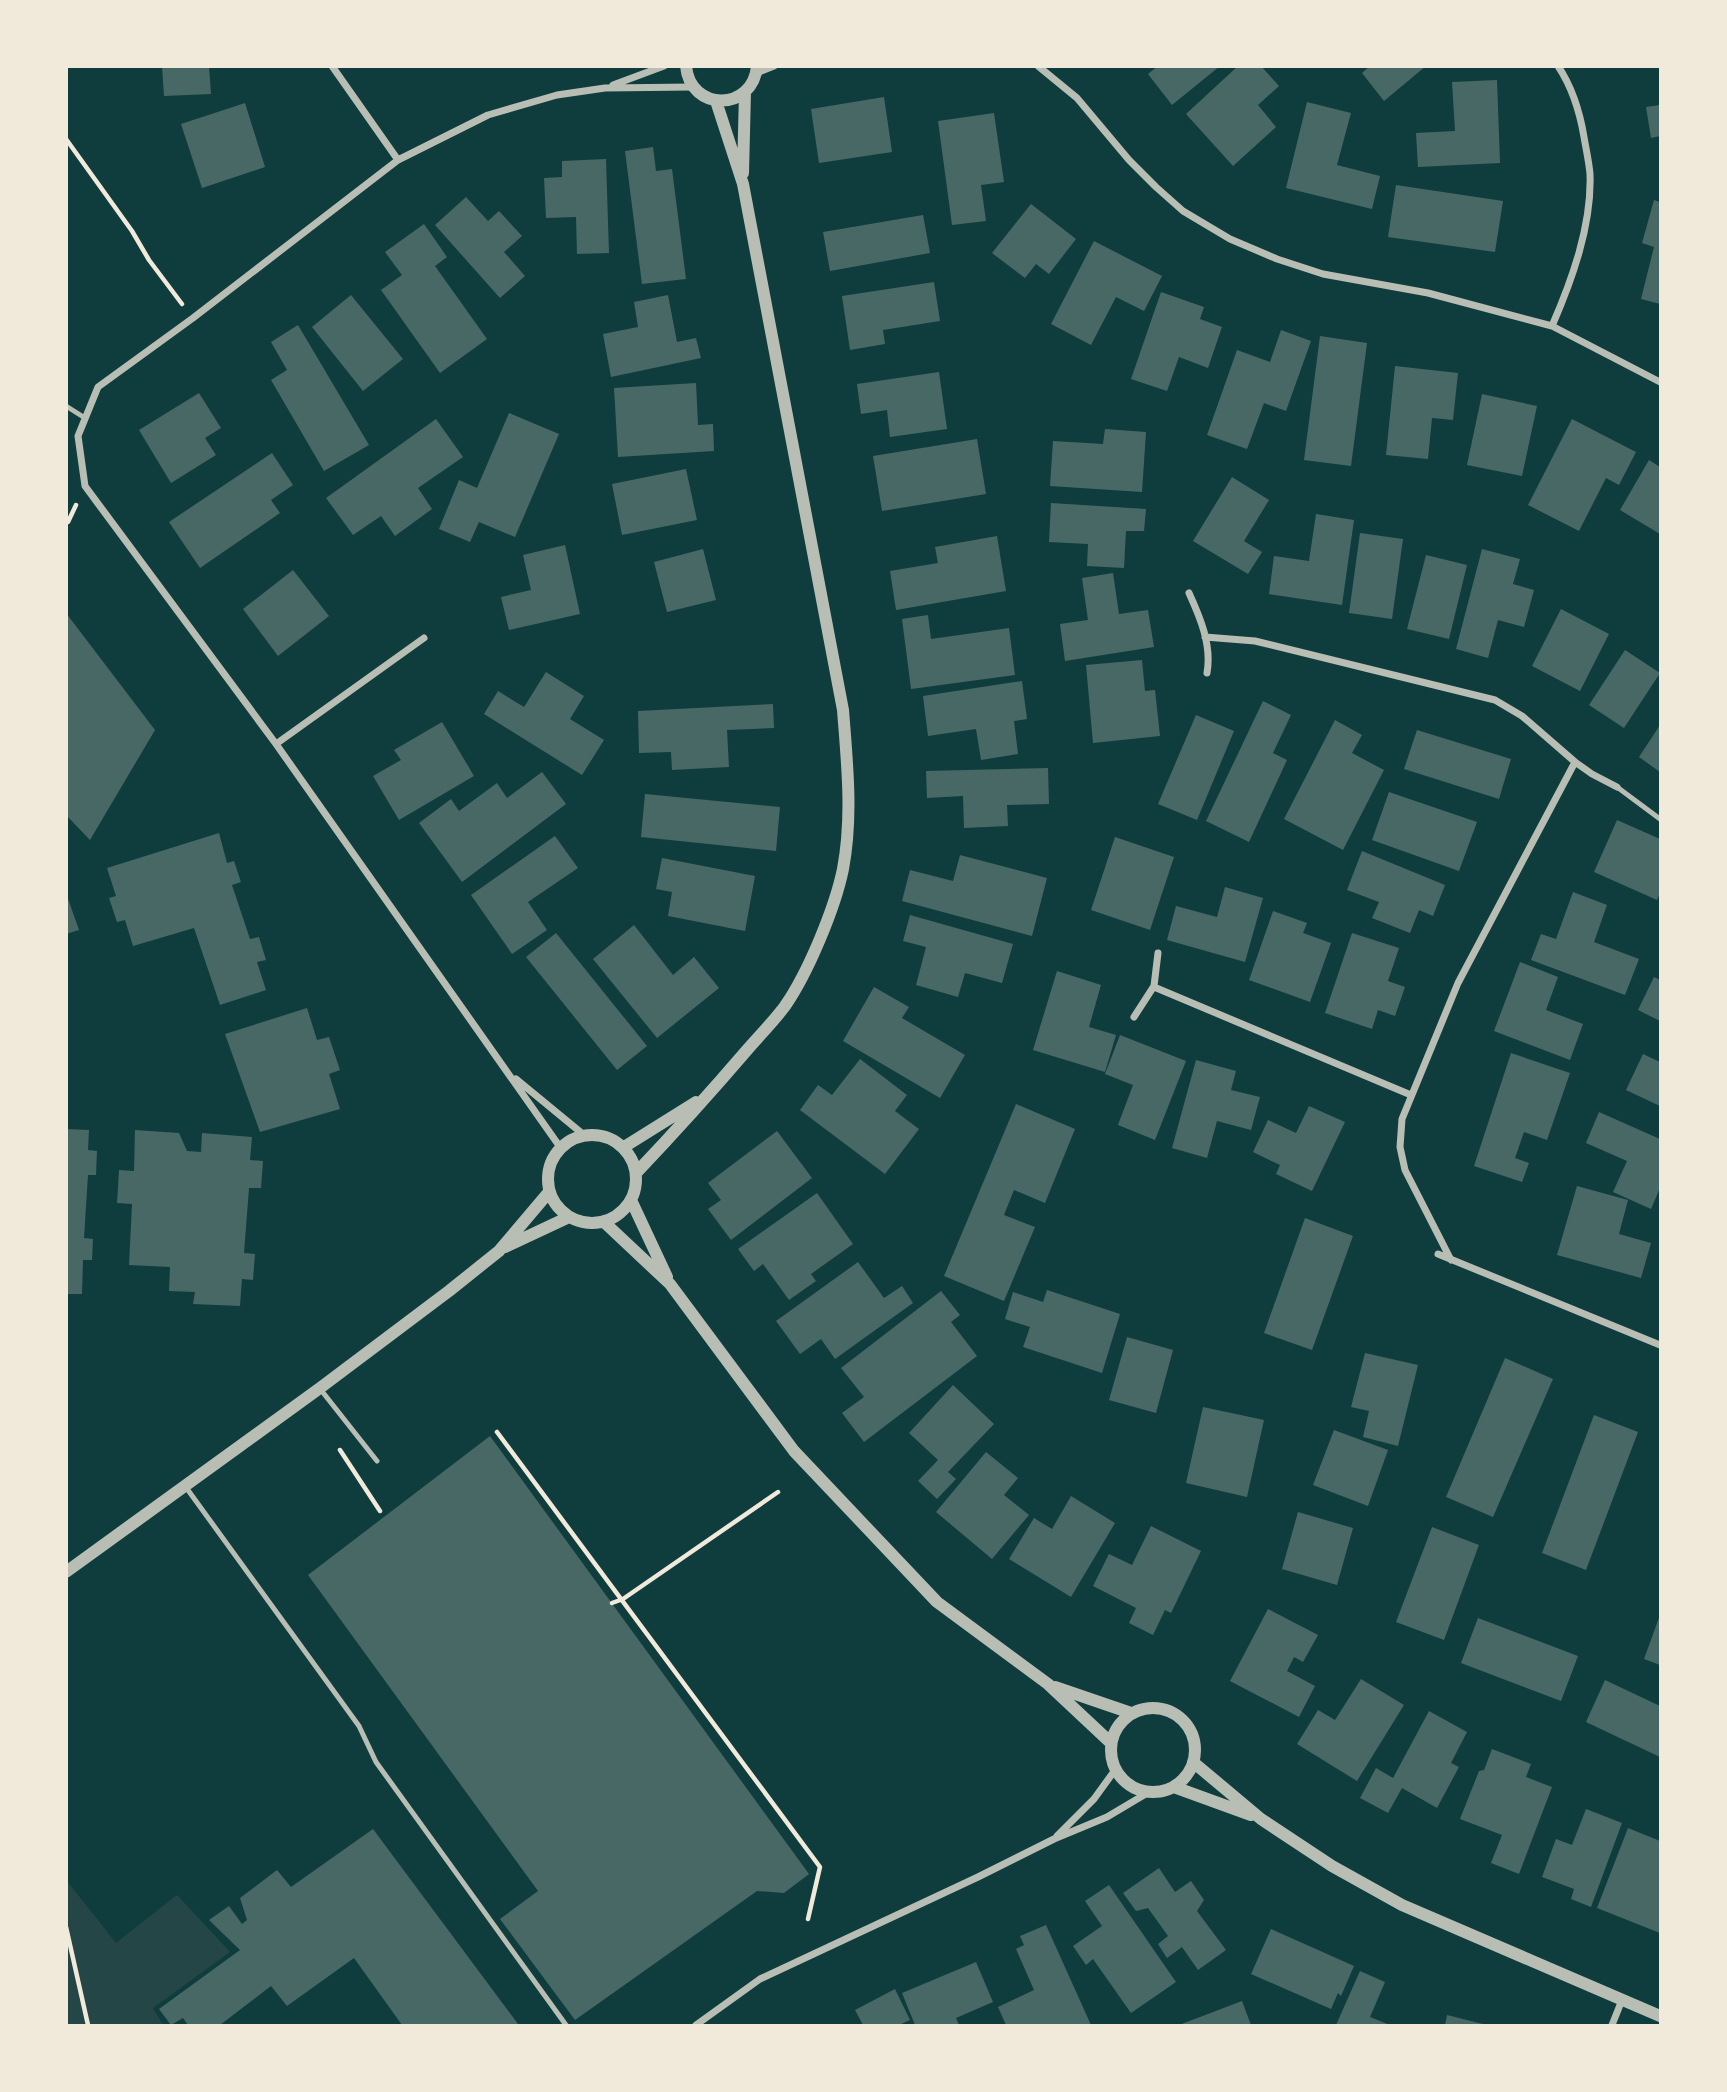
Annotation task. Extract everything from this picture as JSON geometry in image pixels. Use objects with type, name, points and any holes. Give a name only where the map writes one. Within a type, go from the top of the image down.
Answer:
[{"type":"street","points":[[332,66],[398,160]]},
{"type":"street","points":[[606,88],[664,66]]},
{"type":"street","points":[[686,66],[687,78],[692,87],[707,98],[726,101],[745,92]]},
{"type":"street","points":[[743,184],[745,92],[756,70],[775,66]]},
{"type":"street","points":[[1038,66],[1077,98],[1129,160],[1182,211],[1230,239],[1277,259],[1323,274],[1428,293],[1552,326],[1661,382]]},
{"type":"street","points":[[1552,326],[1565,295],[1585,227],[1590,174],[1580,117],[1558,66]]},
{"type":"street","points":[[560,1147],[276,744],[85,486],[78,436],[98,387],[193,318],[398,160],[488,115],[557,95],[606,88],[692,87]]},
{"type":"street","points":[[636,1173],[711,1092],[785,1005],[809,961],[843,870],[848,818],[848,773],[842,710],[743,184],[716,101]]},
{"type":"street","points":[[1189,593],[1205,638],[1209,657],[1208,673]]},
{"type":"street","points":[[276,744],[424,638]]},
{"type":"street","points":[[1205,638],[1255,641],[1495,700],[1522,716],[1592,774],[1617,787]]},
{"type":"street","points":[[1451,1260],[1403,1163],[1400,1126],[1473,952],[1576,762]]},
{"type":"street","points":[[1134,1017],[1154,987],[1158,953]]},
{"type":"street","points":[[1154,987],[1411,1095]]},
{"type":"street","points":[[510,1074],[584,1135]]},
{"type":"street","points":[[624,1147],[711,1092]]},
{"type":"street","points":[[598,1134],[624,1147],[632,1159],[636,1187],[631,1200],[615,1217],[604,1222],[586,1223],[569,1217],[561,1210],[549,1192],[549,1168],[560,1147],[571,1139],[598,1134]]},
{"type":"street","points":[[499,1251],[549,1192]]},
{"type":"street","points":[[631,1200],[670,1284]]},
{"type":"street","points":[[66,1572],[320,1388],[499,1251],[569,1217]]},
{"type":"street","points":[[604,1222],[670,1284],[794,1451],[937,1602],[1048,1684],[1111,1743]]},
{"type":"street","points":[[1438,1254],[1661,1346]]},
{"type":"street","points":[[1048,1684],[1131,1713]]},
{"type":"street","points":[[1151,1707],[1173,1712],[1184,1721],[1192,1733],[1195,1747],[1193,1762],[1182,1780],[1174,1787],[1157,1792],[1135,1789],[1124,1782],[1115,1770],[1110,1757],[1111,1743],[1114,1731],[1131,1713],[1151,1707]]},
{"type":"street","points":[[1193,1762],[1261,1819],[1332,1866],[1402,1905],[1661,2016]]},
{"type":"street","points":[[1054,1839],[1094,1800],[1115,1770]]},
{"type":"street","points":[[1174,1787],[1261,1819]]},
{"type":"street","points":[[696,2025],[760,1979],[1054,1839],[1107,1817],[1149,1792]]},
{"type":"street","points":[[1612,2025],[1622,2000]]},
{"type":"lane","points":[[66,406],[85,418]]},
{"type":"lane","points":[[1617,787],[1661,819]]},
{"type":"lane","points":[[320,1388],[377,1461]]},
{"type":"lane","points":[[185,1486],[359,1726],[376,1762],[566,2025]]},
{"type":"path","points":[[66,139],[132,231],[149,260],[193,318]]},
{"type":"path","points":[[497,1432],[820,1867],[807,1919]]},
{"type":"path","points":[[334,1441],[380,1511]]},
{"type":"path","points":[[612,1603],[622,1599],[778,1492]]},
{"type":"path","points":[[66,1927],[88,2025]]},
{"type":"shaded area","points":[[67,1881],[116,1943],[177,1895],[230,1952],[153,2008],[163,2025],[67,2025]]},
{"type":"building","points":[[162,66],[209,66],[211,94],[164,96]]},
{"type":"building","points":[[1158,66],[1220,66],[1172,105],[1148,74]]},
{"type":"building","points":[[1238,66],[1261,66],[1279,86],[1258,105],[1276,127],[1233,166],[1186,114]]},
{"type":"building","points":[[1370,66],[1426,66],[1384,101],[1362,73]]},
{"type":"building","points":[[1497,80],[1500,163],[1418,167],[1416,133],[1455,131],[1452,82]]},
{"type":"building","points":[[884,97],[892,152],[819,163],[811,109]]},
{"type":"building","points":[[1307,102],[1351,113],[1337,165],[1380,176],[1372,209],[1286,188]]},
{"type":"building","points":[[245,103],[265,167],[202,188],[181,124]]},
{"type":"building","points":[[1660,105],[1660,136],[1651,138],[1646,107]]},
{"type":"building","points":[[994,113],[1004,182],[981,185],[986,221],[952,225],[938,121]]},
{"type":"building","points":[[653,147],[656,171],[672,169],[686,279],[642,284],[625,151]]},
{"type":"building","points":[[606,159],[609,253],[577,254],[576,217],[546,218],[544,178],[562,177],[562,161]]},
{"type":"building","points":[[1396,185],[1503,201],[1495,252],[1388,237]]},
{"type":"building","points":[[466,197],[488,221],[499,211],[522,236],[504,252],[525,276],[500,298],[435,225]]},
{"type":"building","points":[[1654,200],[1660,202],[1660,304],[1641,299],[1654,247],[1642,243]]},
{"type":"building","points":[[1031,204],[1076,239],[1049,274],[1036,264],[1025,278],[992,253]]},
{"type":"building","points":[[923,215],[930,253],[830,271],[823,232]]},
{"type":"building","points":[[424,224],[447,257],[435,266],[487,339],[440,373],[381,290],[402,275],[385,252]]},
{"type":"building","points":[[1094,241],[1162,276],[1144,311],[1116,297],[1091,345],[1051,324]]},
{"type":"building","points":[[934,282],[940,321],[883,330],[885,344],[850,350],[842,296]]},
{"type":"building","points":[[1161,292],[1204,307],[1200,319],[1222,327],[1208,368],[1179,357],[1167,391],[1131,379]]},
{"type":"building","points":[[351,295],[403,359],[363,391],[312,327]]},
{"type":"building","points":[[668,295],[677,342],[696,338],[701,358],[611,377],[603,334],[638,327],[634,302]]},
{"type":"building","points":[[298,325],[369,445],[324,471],[271,380],[287,370],[271,342]]},
{"type":"building","points":[[1281,330],[1311,341],[1286,411],[1264,403],[1247,449],[1207,435],[1237,350],[1270,362]]},
{"type":"building","points":[[1320,336],[1367,343],[1351,466],[1304,460]]},
{"type":"building","points":[[1395,366],[1458,373],[1453,420],[1432,418],[1428,459],[1386,455]]},
{"type":"building","points":[[939,372],[947,429],[890,437],[887,410],[861,414],[857,384]]},
{"type":"building","points":[[696,383],[698,425],[713,424],[714,451],[618,457],[614,388]]},
{"type":"building","points":[[199,393],[221,428],[205,438],[216,455],[171,483],[139,430]]},
{"type":"building","points":[[1482,394],[1537,406],[1522,476],[1467,465]]},
{"type":"building","points":[[509,413],[559,434],[515,537],[479,522],[470,542],[439,529],[459,480],[477,488]]},
{"type":"building","points":[[436,419],[463,457],[418,488],[432,509],[395,536],[381,516],[353,535],[326,498]]},
{"type":"building","points":[[1572,419],[1636,452],[1619,485],[1606,478],[1579,531],[1528,505]]},
{"type":"building","points":[[1105,429],[1146,432],[1142,492],[1050,486],[1053,441],[1103,444]]},
{"type":"building","points":[[977,439],[986,494],[882,511],[873,456]]},
{"type":"building","points":[[272,453],[293,485],[271,500],[280,513],[200,568],[169,522]]},
{"type":"building","points":[[1649,460],[1660,467],[1660,534],[1620,510]]},
{"type":"building","points":[[686,469],[697,520],[622,535],[612,484]]},
{"type":"building","points":[[1232,477],[1269,500],[1244,541],[1262,552],[1248,574],[1193,541]]},
{"type":"building","points":[[1051,503],[1146,509],[1144,531],[1126,531],[1124,568],[1087,566],[1088,544],[1049,542]]},
{"type":"building","points":[[1316,514],[1354,520],[1342,605],[1269,594],[1274,556],[1309,561]]},
{"type":"building","points":[[1360,533],[1403,539],[1392,619],[1349,613]]},
{"type":"building","points":[[997,536],[1006,591],[896,610],[890,571],[938,563],[935,547]]},
{"type":"building","points":[[565,545],[580,614],[509,630],[501,597],[531,590],[523,555]]},
{"type":"building","points":[[703,549],[716,600],[667,612],[654,562]]},
{"type":"building","points":[[1482,549],[1520,559],[1513,584],[1534,590],[1524,627],[1498,620],[1488,658],[1456,649]]},
{"type":"building","points":[[1426,555],[1467,565],[1449,639],[1407,629]]},
{"type":"building","points":[[293,570],[329,616],[278,656],[243,609]]},
{"type":"building","points":[[1113,573],[1119,614],[1148,610],[1154,647],[1065,661],[1060,624],[1088,620],[1082,578]]},
{"type":"building","points":[[1561,609],[1609,634],[1580,691],[1532,666]]},
{"type":"building","points":[[66,613],[155,730],[90,840],[66,815]]},
{"type":"building","points":[[928,615],[931,639],[1009,628],[1015,675],[911,689],[902,619]]},
{"type":"building","points":[[1625,650],[1660,673],[1624,728],[1589,705]]},
{"type":"building","points":[[1142,660],[1145,691],[1155,690],[1160,736],[1093,743],[1086,665]]},
{"type":"building","points":[[546,672],[584,696],[570,719],[604,740],[582,775],[484,714],[498,691],[524,707]]},
{"type":"building","points":[[1022,681],[1027,719],[1014,721],[1018,754],[981,760],[976,729],[928,736],[923,696]]},
{"type":"building","points":[[1263,701],[1291,715],[1273,753],[1287,760],[1249,842],[1206,821]]},
{"type":"building","points":[[773,704],[774,728],[727,730],[729,767],[672,770],[671,752],[639,753],[638,711]]},
{"type":"building","points":[[1196,715],[1234,731],[1197,820],[1158,804]]},
{"type":"building","points":[[1335,720],[1362,735],[1352,753],[1384,770],[1343,850],[1284,819]]},
{"type":"building","points":[[442,722],[474,776],[399,820],[373,776],[401,760],[394,750]]},
{"type":"building","points":[[1660,725],[1660,772],[1639,757]]},
{"type":"building","points":[[1417,730],[1511,759],[1499,799],[1404,769]]},
{"type":"building","points":[[1048,768],[1049,804],[1007,805],[1008,826],[964,828],[963,796],[927,798],[926,771]]},
{"type":"building","points":[[542,772],[566,804],[462,882],[419,823],[451,799],[459,811],[497,783],[507,798]]},
{"type":"building","points":[[1389,792],[1477,822],[1459,871],[1372,840]]},
{"type":"building","points":[[645,794],[780,807],[776,851],[641,837]]},
{"type":"building","points":[[1617,820],[1660,839],[1660,893],[1657,900],[1594,872]]},
{"type":"building","points":[[219,833],[227,863],[234,861],[241,882],[232,885],[250,939],[259,937],[266,960],[257,962],[266,990],[220,1005],[194,928],[133,946],[125,920],[117,922],[109,898],[116,896],[107,868]]},
{"type":"building","points":[[555,836],[578,868],[528,902],[547,930],[512,954],[471,895]]},
{"type":"building","points":[[1115,837],[1174,857],[1150,930],[1091,910]]},
{"type":"building","points":[[1362,851],[1445,885],[1433,916],[1419,910],[1410,933],[1372,918],[1379,902],[1347,890]]},
{"type":"building","points":[[960,855],[1047,878],[1032,936],[902,901],[910,870],[953,881]]},
{"type":"building","points":[[662,858],[755,876],[745,931],[668,916],[672,892],[656,889]]},
{"type":"building","points":[[1225,887],[1263,898],[1245,962],[1167,940],[1176,906],[1217,917]]},
{"type":"building","points":[[1573,892],[1607,905],[1594,942],[1639,959],[1625,995],[1531,960],[1541,934],[1556,939]]},
{"type":"building","points":[[66,893],[79,930],[66,934]]},
{"type":"building","points":[[1273,911],[1307,923],[1303,933],[1331,943],[1310,1002],[1249,980]]},
{"type":"building","points":[[910,915],[1013,944],[1002,983],[965,973],[958,997],[916,985],[926,947],[903,941]]},
{"type":"building","points":[[634,925],[673,975],[694,957],[719,988],[657,1038],[593,959]]},
{"type":"building","points":[[556,933],[647,1046],[617,1070],[526,957]]},
{"type":"building","points":[[1352,933],[1399,948],[1388,981],[1405,987],[1395,1016],[1378,1010],[1372,1029],[1325,1013]]},
{"type":"building","points":[[1520,962],[1558,977],[1546,1010],[1583,1024],[1570,1060],[1494,1031]]},
{"type":"building","points":[[1057,971],[1101,985],[1089,1027],[1116,1035],[1105,1072],[1033,1050]]},
{"type":"building","points":[[1654,977],[1660,980],[1660,1021],[1638,1010]]},
{"type":"building","points":[[874,987],[909,1007],[902,1018],[965,1055],[940,1098],[843,1041]]},
{"type":"building","points":[[307,1008],[317,1040],[329,1037],[340,1070],[329,1074],[340,1109],[260,1132],[225,1034]]},
{"type":"building","points":[[1120,1035],[1186,1061],[1155,1140],[1118,1125],[1133,1085],[1105,1074]]},
{"type":"building","points":[[1511,1053],[1570,1073],[1547,1140],[1524,1132],[1515,1158],[1529,1163],[1522,1182],[1474,1166]]},
{"type":"building","points":[[1643,1054],[1660,1062],[1660,1106],[1626,1090]]},
{"type":"building","points":[[860,1059],[907,1095],[895,1111],[919,1129],[885,1174],[800,1110],[818,1085],[832,1095]]},
{"type":"building","points":[[1196,1060],[1236,1071],[1231,1090],[1260,1097],[1251,1130],[1217,1121],[1207,1158],[1172,1148]]},
{"type":"building","points":[[1016,1104],[1075,1129],[1045,1203],[1014,1190],[1004,1215],[1035,1227],[1004,1301],[944,1276]]},
{"type":"building","points":[[1309,1106],[1345,1122],[1312,1191],[1276,1174],[1280,1165],[1253,1152],[1268,1120],[1296,1133]]},
{"type":"building","points":[[1599,1112],[1660,1139],[1660,1188],[1651,1209],[1613,1192],[1627,1161],[1586,1143]]},
{"type":"building","points":[[66,1129],[89,1130],[88,1150],[97,1151],[96,1175],[88,1175],[84,1238],[93,1239],[92,1260],[83,1260],[82,1294],[66,1294]]},
{"type":"building","points":[[135,1130],[179,1133],[187,1151],[201,1152],[202,1133],[252,1137],[250,1160],[263,1161],[261,1188],[249,1188],[244,1253],[255,1254],[253,1280],[242,1279],[240,1306],[193,1304],[195,1292],[169,1291],[170,1267],[129,1265],[132,1204],[117,1203],[119,1170],[134,1171]]},
{"type":"building","points":[[777,1131],[812,1178],[731,1240],[708,1209],[721,1200],[708,1183]]},
{"type":"building","points":[[1577,1186],[1628,1200],[1619,1234],[1651,1243],[1641,1278],[1557,1255]]},
{"type":"building","points":[[817,1193],[853,1244],[811,1274],[816,1281],[789,1300],[763,1264],[754,1271],[738,1249]]},
{"type":"building","points":[[1305,1218],[1353,1236],[1312,1350],[1264,1333]]},
{"type":"building","points":[[858,1262],[884,1298],[902,1286],[913,1303],[835,1359],[821,1339],[800,1354],[776,1321]]},
{"type":"building","points":[[1047,1290],[1120,1314],[1102,1373],[1023,1347],[1030,1327],[1005,1319],[1013,1292],[1043,1302]]},
{"type":"building","points":[[941,1291],[960,1315],[951,1322],[977,1356],[864,1442],[842,1413],[864,1397],[841,1368]]},
{"type":"building","points":[[1127,1337],[1173,1350],[1156,1413],[1109,1400]]},
{"type":"building","points":[[1365,1353],[1418,1365],[1398,1446],[1363,1437],[1369,1411],[1351,1407]]},
{"type":"building","points":[[1505,1358],[1553,1379],[1493,1517],[1446,1497]]},
{"type":"building","points":[[953,1385],[994,1424],[948,1472],[956,1479],[937,1499],[918,1481],[938,1460],[909,1433]]},
{"type":"building","points":[[1203,1407],[1264,1420],[1247,1497],[1186,1483]]},
{"type":"building","points":[[1594,1415],[1638,1432],[1586,1570],[1542,1553]]},
{"type":"building","points":[[1334,1430],[1388,1450],[1368,1506],[1313,1485]]},
{"type":"building","points":[[490,1436],[809,1874],[784,1893],[757,1891],[575,2020],[500,1919],[538,1891],[308,1575]]},
{"type":"building","points":[[986,1452],[1018,1478],[1004,1495],[1029,1515],[992,1559],[936,1512]]},
{"type":"building","points":[[1071,1496],[1115,1523],[1071,1597],[1009,1559],[1034,1518],[1052,1529]]},
{"type":"building","points":[[1298,1512],[1353,1528],[1337,1585],[1282,1569]]},
{"type":"building","points":[[1151,1526],[1201,1551],[1171,1613],[1165,1610],[1153,1635],[1129,1623],[1136,1608],[1093,1586],[1109,1554],[1132,1565]]},
{"type":"building","points":[[1432,1527],[1479,1545],[1444,1640],[1396,1622]]},
{"type":"building","points":[[1268,1609],[1318,1635],[1303,1662],[1294,1657],[1287,1671],[1315,1686],[1299,1717],[1230,1681]]},
{"type":"building","points":[[1660,1615],[1660,1665],[1644,1659]]},
{"type":"building","points":[[1478,1618],[1578,1656],[1561,1701],[1461,1663]]},
{"type":"building","points":[[1361,1679],[1404,1705],[1357,1781],[1297,1744],[1318,1710],[1335,1720]]},
{"type":"building","points":[[1605,1680],[1660,1706],[1660,1757],[1586,1722]]},
{"type":"building","points":[[1429,1711],[1467,1732],[1451,1763],[1459,1767],[1437,1808],[1402,1788],[1388,1813],[1360,1798],[1376,1768],[1393,1778]]},
{"type":"building","points":[[1492,1749],[1531,1764],[1526,1777],[1552,1787],[1519,1874],[1491,1863],[1502,1835],[1460,1819],[1479,1771],[1484,1770]]},
{"type":"building","points":[[1586,1809],[1622,1823],[1591,1907],[1571,1899],[1574,1889],[1542,1877],[1556,1839],[1572,1845]]},
{"type":"building","points":[[1628,1828],[1660,1841],[1660,1933],[1597,1908]]},
{"type":"building","points":[[373,1829],[518,2024],[402,2025],[354,1958],[287,2006],[271,1986],[220,2025],[188,2025],[183,2018],[171,2025],[159,2009],[240,1950],[209,1920],[229,1906],[242,1924],[247,1920],[240,1898],[277,1870],[291,1887]]},
{"type":"building","points":[[1159,1868],[1175,1892],[1191,1881],[1204,1900],[1197,1911],[1226,1950],[1198,1970],[1182,1947],[1167,1958],[1158,1944],[1168,1936],[1148,1908],[1136,1911],[1123,1893]]},
{"type":"building","points":[[1109,1885],[1176,1982],[1131,2013],[1093,1959],[1086,1965],[1073,1946],[1102,1926],[1085,1901]]},
{"type":"building","points":[[1046,1925],[1091,2025],[1006,2025],[998,2007],[1034,1990],[1016,1949],[1024,1945],[1020,1936]]},
{"type":"building","points":[[1271,1929],[1354,1966],[1341,1996],[1338,1993],[1331,2009],[1251,1974]]},
{"type":"building","points":[[976,1962],[993,2002],[956,2018],[959,2025],[915,2025],[902,1993]]},
{"type":"building","points":[[1360,1971],[1385,1982],[1370,2017],[1390,2025],[1336,2025]]},
{"type":"building","points":[[895,1989],[910,2020],[899,2025],[863,2025],[855,2010]]},
{"type":"building","points":[[1242,2001],[1251,2025],[1179,2025]]},
{"type":"building","points":[[1447,2015],[1487,2025],[1445,2025]]}]
